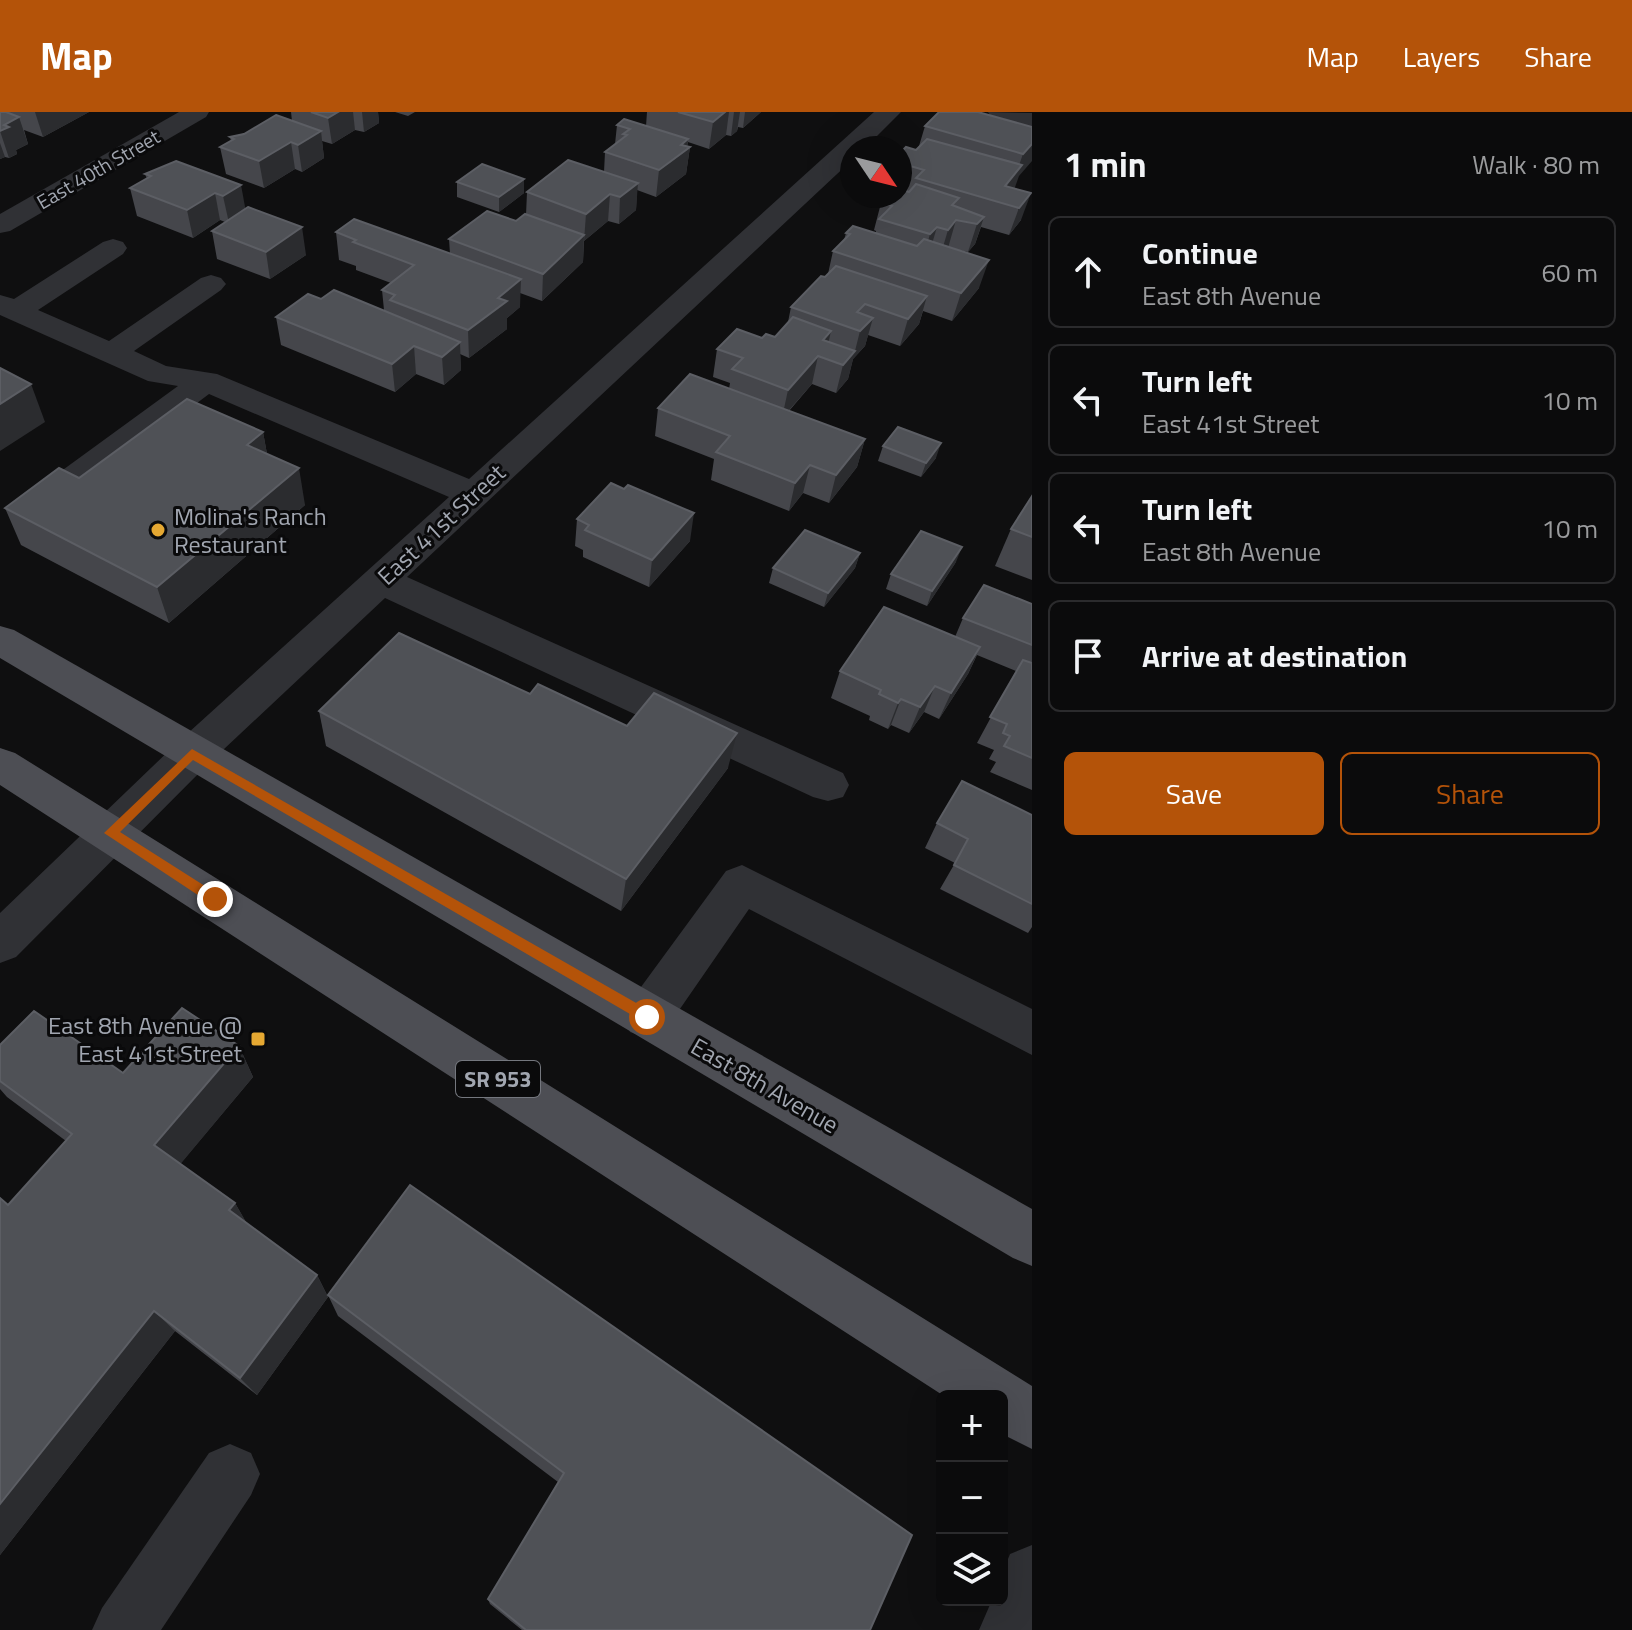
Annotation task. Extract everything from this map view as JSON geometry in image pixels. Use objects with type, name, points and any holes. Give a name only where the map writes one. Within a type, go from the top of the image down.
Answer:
[{"type":"main road","name":"East 8th Avenue","points":[[0,640],[1032,1239]]},
{"type":"main road","name":"SR 953","points":[[0,764],[1018,1410]]},
{"type":"street","name":"East 40th Street","points":[[0,225],[197,112]]},
{"type":"street","name":"East 41st Street","points":[[0,943],[192,754],[889,112]]},
{"type":"street","points":[[1000,112],[1032,121]]},
{"type":"street","points":[[8,307],[113,248]]},
{"type":"street","points":[[111,353],[211,284]]},
{"type":"street","points":[[8,307],[159,374],[206,381],[473,494]]},
{"type":"street","points":[[61,488],[206,381]]},
{"type":"street","points":[[380,580],[828,785]]},
{"type":"street","points":[[647,1017],[742,884],[1032,1033]]},
{"type":"street","points":[[124,1630],[230,1474]]},
{"type":"street","points":[[1011,1630],[1032,1576]]},
{"type":"building","points":[[0,112],[19,117],[4,125],[9,127],[0,131]]},
{"type":"building","points":[[311,112],[338,112],[328,118]]},
{"type":"building","points":[[678,112],[725,112],[713,122]]},
{"type":"building","points":[[939,112],[978,112],[1032,127],[1032,144],[1023,154],[925,126]]},
{"type":"building","points":[[276,115],[321,131],[298,145],[291,142],[259,161],[220,147],[234,139],[230,137],[244,134]]},
{"type":"building","points":[[624,119],[688,139],[681,145],[690,147],[659,170],[605,152],[627,135],[623,134],[630,129],[617,125]]},
{"type":"building","points":[[927,139],[1022,165],[1005,186],[1031,193],[1019,208],[916,178],[924,170],[912,166],[912,149],[916,150]]},
{"type":"building","points":[[568,160],[638,183],[620,197],[610,194],[586,214],[527,192]]},
{"type":"building","points":[[176,161],[241,185],[223,196],[215,193],[187,210],[130,188],[151,176],[145,174]]},
{"type":"building","points":[[482,164],[524,179],[499,197],[457,182]]},
{"type":"building","points":[[916,184],[959,198],[952,205],[984,217],[977,224],[956,220],[948,230],[937,227],[930,234],[879,219],[890,208],[912,208],[912,189]]},
{"type":"building","points":[[248,207],[302,227],[266,252],[212,231]]},
{"type":"building","points":[[487,211],[516,221],[525,214],[584,235],[543,274],[449,239]]},
{"type":"building","points":[[354,219],[521,279],[498,298],[507,301],[468,330],[390,300],[395,295],[382,290],[414,265],[353,242],[356,240],[336,232]]},
{"type":"building","points":[[853,226],[917,246],[924,239],[989,260],[961,293],[833,251],[850,234],[846,233]]},
{"type":"building","points":[[836,266],[927,296],[908,319],[865,304],[857,312],[873,318],[860,331],[791,307],[821,276],[825,277]]},
{"type":"building","points":[[334,290],[460,342],[442,357],[414,346],[392,364],[276,317],[308,294],[321,299]]},
{"type":"building","points":[[793,317],[831,331],[823,340],[855,351],[843,365],[818,356],[788,390],[732,369],[743,358],[717,349],[737,329],[762,338],[766,334],[775,337]]},
{"type":"building","points":[[0,368],[31,384],[0,404]]},
{"type":"building","points":[[690,374],[865,439],[836,475],[810,465],[795,483],[716,452],[730,436],[658,408]]},
{"type":"building","name":"Molina's Ranch Restaurant","points":[[187,399],[263,432],[247,445],[299,468],[157,587],[5,508],[59,468],[79,478]]},
{"type":"building","points":[[898,427],[941,443],[926,463],[883,446]]},
{"type":"building","points":[[611,483],[624,489],[628,485],[694,513],[652,560],[585,530],[589,525],[577,519]]},
{"type":"building","points":[[1032,496],[1032,537],[1011,529]]},
{"type":"building","points":[[805,530],[860,553],[828,593],[773,568]]},
{"type":"building","points":[[921,531],[962,547],[932,591],[891,574]]},
{"type":"building","points":[[984,585],[1032,604],[1032,645],[963,618]]},
{"type":"building","points":[[884,607],[980,647],[951,693],[935,686],[920,707],[901,699],[898,703],[879,694],[881,690],[840,671]]},
{"type":"building","points":[[399,633],[530,694],[538,684],[627,726],[654,693],[737,733],[626,879],[319,711]]},
{"type":"building","points":[[1023,660],[1032,663],[1032,758],[1004,746],[1010,736],[1003,733],[1007,724],[990,717]]},
{"type":"building","points":[[962,781],[1032,815],[1032,904],[954,865],[968,839],[937,823]]},
{"type":"building","points":[[182,1008],[239,1046],[154,1145],[235,1203],[229,1210],[317,1275],[240,1378],[154,1311],[0,1504],[0,1198],[8,1205],[72,1134],[0,1081],[0,1045],[34,1011],[123,1073]]},
{"type":"building","points":[[410,1185],[912,1535],[870,1630],[526,1630],[488,1599],[564,1473],[328,1295]]},
{"type":"place","name":"Molina's Ranch Restaurant","points":[[158,530]]},
{"type":"place","name":"East 8th Avenue @ East 41st Street","points":[[258,1039]]},
{"type":"route","points":[[215,899],[111,833],[192,754],[647,1017]]}]
